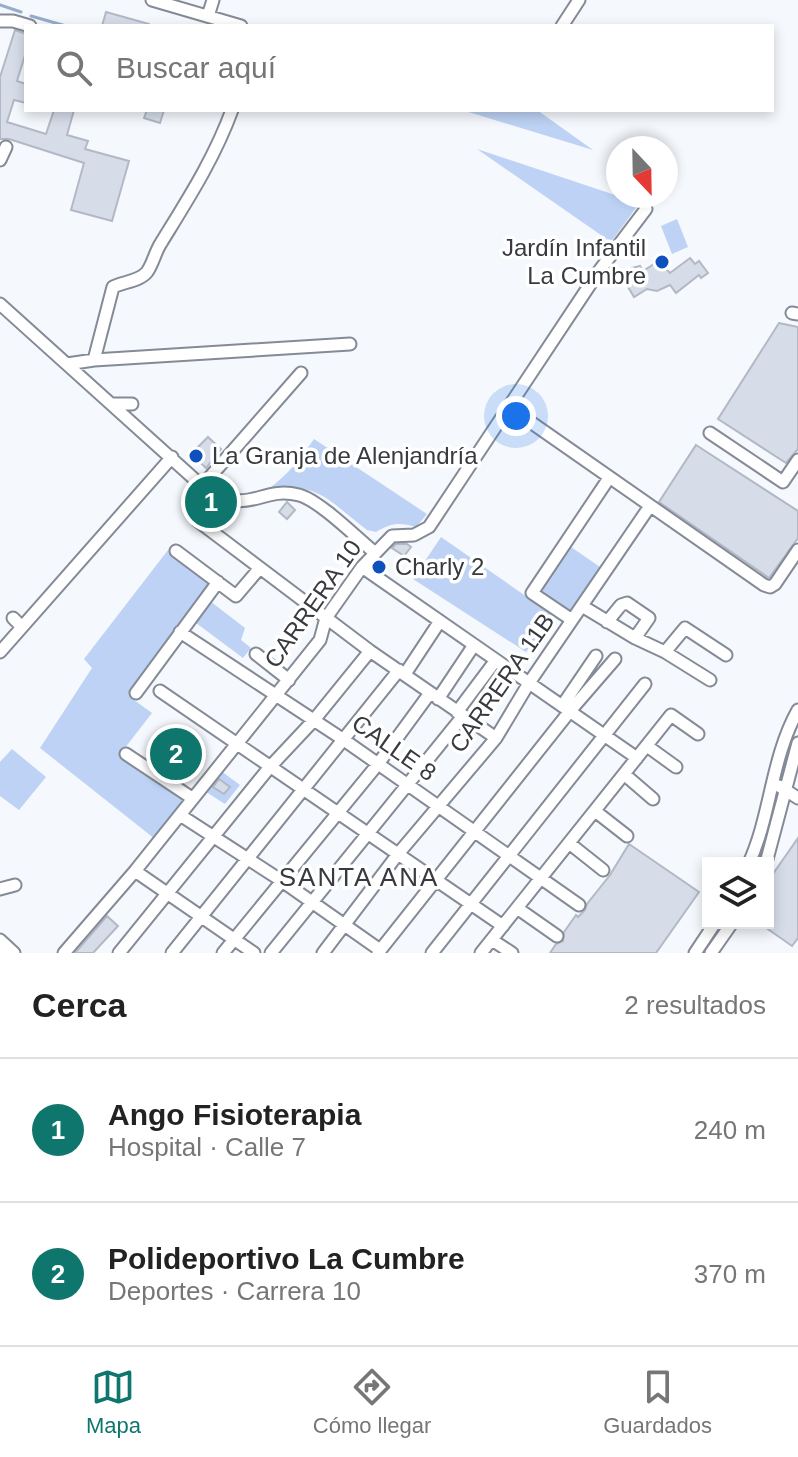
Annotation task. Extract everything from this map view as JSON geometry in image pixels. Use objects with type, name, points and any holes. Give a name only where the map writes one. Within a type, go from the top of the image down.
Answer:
[{"type":"street","points":[[152,0],[234,24]]},
{"type":"street","points":[[208,16],[213,0]]},
{"type":"street","points":[[563,24],[579,0]]},
{"type":"street","points":[[0,21],[24,24]]},
{"type":"street","points":[[94,360],[113,287],[146,272],[159,245],[187,205],[214,156],[231,112]]},
{"type":"street","points":[[0,160],[6,147]]},
{"type":"street","name":"CARRERA 10","points":[[64,953],[135,871],[320,640],[326,618],[374,552],[392,536],[414,535],[429,527],[599,271],[646,209]]},
{"type":"street","points":[[0,304],[202,486],[231,501],[249,501],[282,494],[306,497],[374,552]]},
{"type":"street","points":[[67,364],[350,344]]},
{"type":"street","points":[[202,486],[301,373]]},
{"type":"street","points":[[112,404],[132,404]]},
{"type":"street","points":[[509,407],[764,585],[770,587],[775,584],[798,550]]},
{"type":"street","points":[[710,433],[783,482],[798,460]]},
{"type":"street","points":[[0,652],[17,623],[74,558],[138,486],[172,457]]},
{"type":"street","points":[[572,620],[532,593],[609,478]]},
{"type":"street","name":"CARRERA 11B","points":[[323,953],[398,854],[496,738],[529,683],[650,506]]},
{"type":"street","points":[[198,521],[370,651],[496,738]]},
{"type":"street","points":[[176,551],[236,596],[259,569]]},
{"type":"street","points":[[362,567],[637,758]]},
{"type":"street","points":[[136,693],[218,582]]},
{"type":"street","points":[[607,622],[621,605],[627,603],[649,618],[635,638]]},
{"type":"street","points":[[582,606],[710,680]]},
{"type":"street","points":[[172,953],[402,672],[440,621]]},
{"type":"street","points":[[665,652],[685,628],[726,655]]},
{"type":"street","name":"CALLE 8","points":[[180,632],[344,740],[579,905]]},
{"type":"street","points":[[223,953],[474,645]]},
{"type":"street","points":[[119,953],[269,768],[314,720],[370,651]]},
{"type":"street","points":[[256,654],[289,680]]},
{"type":"street","points":[[180,815],[282,881],[379,952],[566,708],[596,656]]},
{"type":"street","points":[[566,708],[615,659]]},
{"type":"street","points":[[271,953],[409,785],[496,660]]},
{"type":"street","points":[[432,953],[645,684]]},
{"type":"street","points":[[160,691],[503,926]]},
{"type":"street","points":[[752,857],[771,783],[791,722],[798,710]]},
{"type":"street","points":[[481,953],[671,715],[698,734]]},
{"type":"street","points":[[768,857],[798,743]]},
{"type":"street","points":[[647,746],[676,767]]},
{"type":"street","points":[[126,754],[192,798]]},
{"type":"street","points":[[624,774],[653,799]]},
{"type":"street","points":[[771,783],[785,788],[798,798]]},
{"type":"street","points":[[595,811],[627,836]]},
{"type":"street","points":[[569,843],[603,870]]},
{"type":"street","points":[[135,871],[254,953]]},
{"type":"street","points":[[0,889],[15,885]]},
{"type":"street","points":[[517,908],[557,936]]},
{"type":"street","points":[[695,953],[711,929]]},
{"type":"street","points":[[711,953],[728,929]]},
{"type":"street","points":[[0,940],[14,953]]},
{"type":"street","points":[[492,940],[512,953]]},
{"type":"shaded area","points":[[469,112],[540,112],[593,150]]},
{"type":"shaded area","points":[[477,149],[606,192],[606,208],[636,208],[611,242]]},
{"type":"shaded area","points":[[677,219],[688,247],[672,254],[661,226]]},
{"type":"shaded area","points":[[314,439],[427,514],[416,527],[395,524],[376,532],[367,530],[329,500],[307,490],[294,488],[259,495],[290,470]]},
{"type":"shaded area","points":[[441,537],[553,615],[526,652],[413,579]]},
{"type":"shaded area","points":[[571,547],[603,569],[572,614],[540,592]]},
{"type":"shaded area","points":[[168,550],[219,588],[210,601],[245,628],[241,640],[251,648],[243,658],[188,617],[130,697],[152,713],[121,753],[188,797],[155,839],[40,748],[92,668],[84,659]]},
{"type":"shaded area","points":[[175,728],[201,744],[175,780],[151,764]]},
{"type":"shaded area","points":[[12,749],[46,777],[19,810],[0,796],[0,762]]},
{"type":"shaded area","points":[[217,768],[240,785],[225,804],[200,788]]},
{"type":"building","points":[[106,12],[149,24],[103,24]]},
{"type":"building","points":[[15,30],[24,33],[24,58],[17,81],[24,83],[24,102],[14,100],[7,122],[46,134],[53,112],[73,112],[67,135],[88,141],[85,149],[129,161],[112,221],[71,210],[84,163],[9,139],[0,139],[0,77]]},
{"type":"building","points":[[146,112],[163,112],[160,123],[144,118]]},
{"type":"building","points":[[690,258],[695,264],[699,261],[708,273],[701,278],[699,275],[676,293],[670,285],[657,291],[647,289],[634,297],[621,275],[640,266],[643,271],[654,264],[663,266],[670,273]]},
{"type":"building","points":[[779,323],[798,327],[798,449],[786,463],[718,419]]},
{"type":"building","points":[[208,437],[221,449],[206,468],[191,454]]},
{"type":"building","points":[[696,445],[798,511],[798,538],[769,578],[659,502]]},
{"type":"building","points":[[287,502],[295,510],[287,519],[279,512]]},
{"type":"building","points":[[396,544],[411,547],[404,556],[392,548]]},
{"type":"building","points":[[219,779],[230,787],[224,794],[213,787]]},
{"type":"building","points":[[798,838],[798,938],[792,946],[768,929],[774,929],[774,872]]},
{"type":"building","points":[[629,844],[699,892],[656,953],[550,953],[556,944],[563,941],[564,932],[576,915],[578,917],[585,910]]},
{"type":"building","points":[[107,916],[118,926],[93,953],[75,953]]},
{"type":"waterway","points":[[0,5],[21,12]]},
{"type":"waterway","points":[[31,16],[59,24]]},
{"type":"place","name":"Jardín Infantil La Cumbre","points":[[662,262]]},
{"type":"place","name":"La Granja de Alenjandría","points":[[196,456]]},
{"type":"place","name":"Ango Fisioterapia","points":[[211,502]]},
{"type":"place","name":"Charly 2","points":[[379,567]]},
{"type":"place","name":"Polideportivo La Cumbre","points":[[176,754]]},
{"type":"district","name":"SANTA ANA","points":[[359,877]]}]
